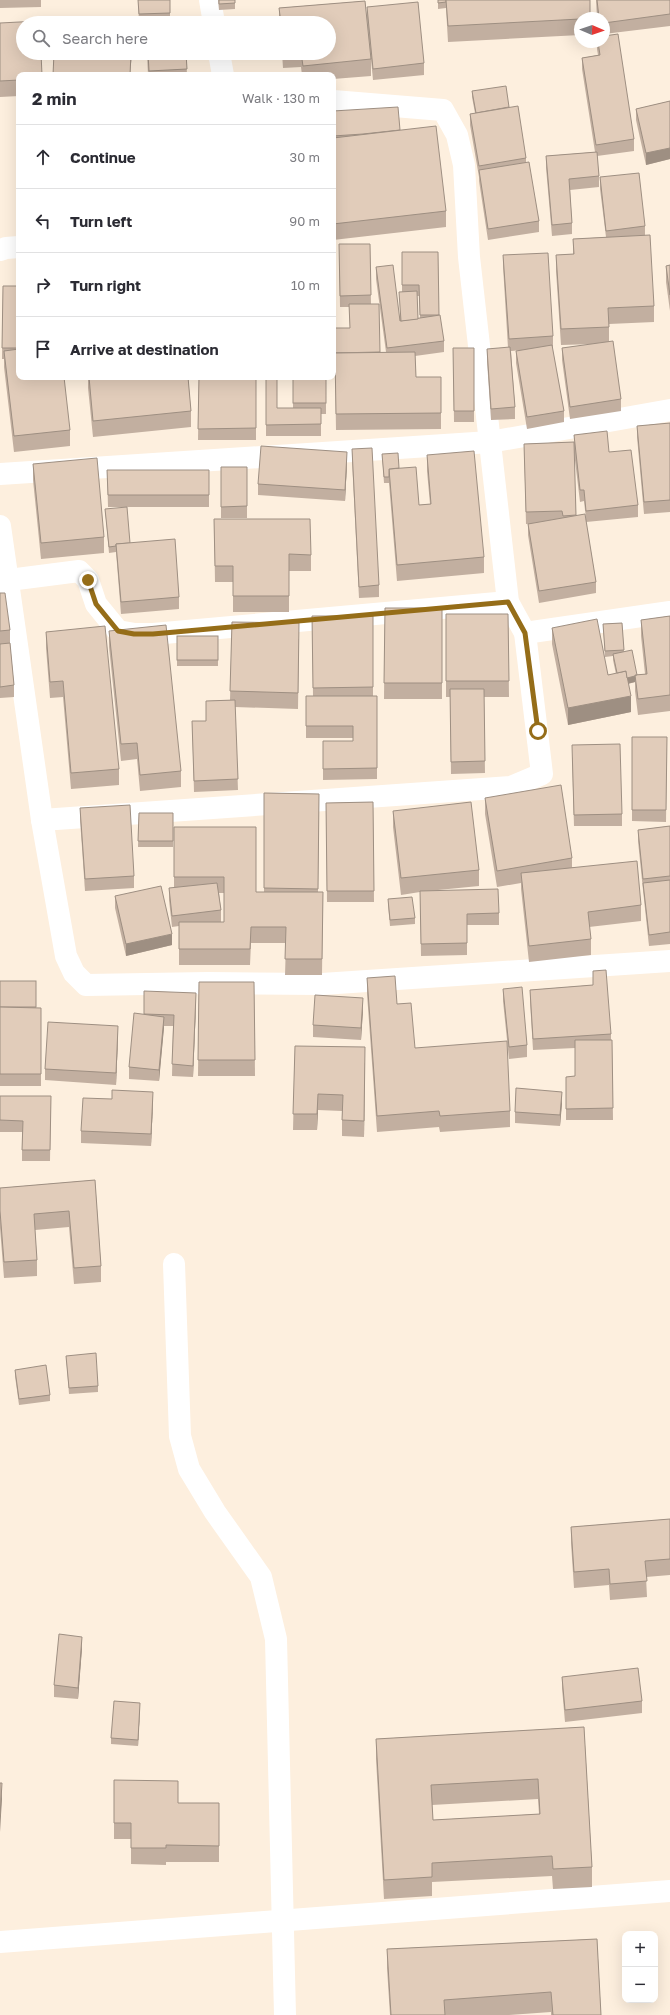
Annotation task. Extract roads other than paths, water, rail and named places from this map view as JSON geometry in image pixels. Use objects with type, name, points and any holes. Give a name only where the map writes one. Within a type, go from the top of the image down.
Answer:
[{"type":"street","points":[[210,0],[213,16]]},
{"type":"street","points":[[220,60],[222,72]]},
{"type":"street","points":[[42,820],[511,787],[542,774],[525,633],[508,602],[469,257],[464,165],[457,135],[443,110],[336,101]]},
{"type":"street","points":[[0,250],[16,247]]},
{"type":"street","points":[[0,474],[490,442],[670,410]]},
{"type":"street","points":[[0,526],[9,580],[42,820],[66,956],[74,973],[86,985],[208,983],[322,984],[670,961]]},
{"type":"street","points":[[9,580],[79,571],[88,580],[96,604],[118,631],[134,634],[153,634],[508,602]]},
{"type":"street","points":[[525,633],[670,612]]},
{"type":"street","points":[[174,1264],[180,1436],[189,1469],[215,1512],[261,1577],[276,1640],[284,1922],[285,2015]]},
{"type":"street","points":[[0,1942],[670,1892]]}]
